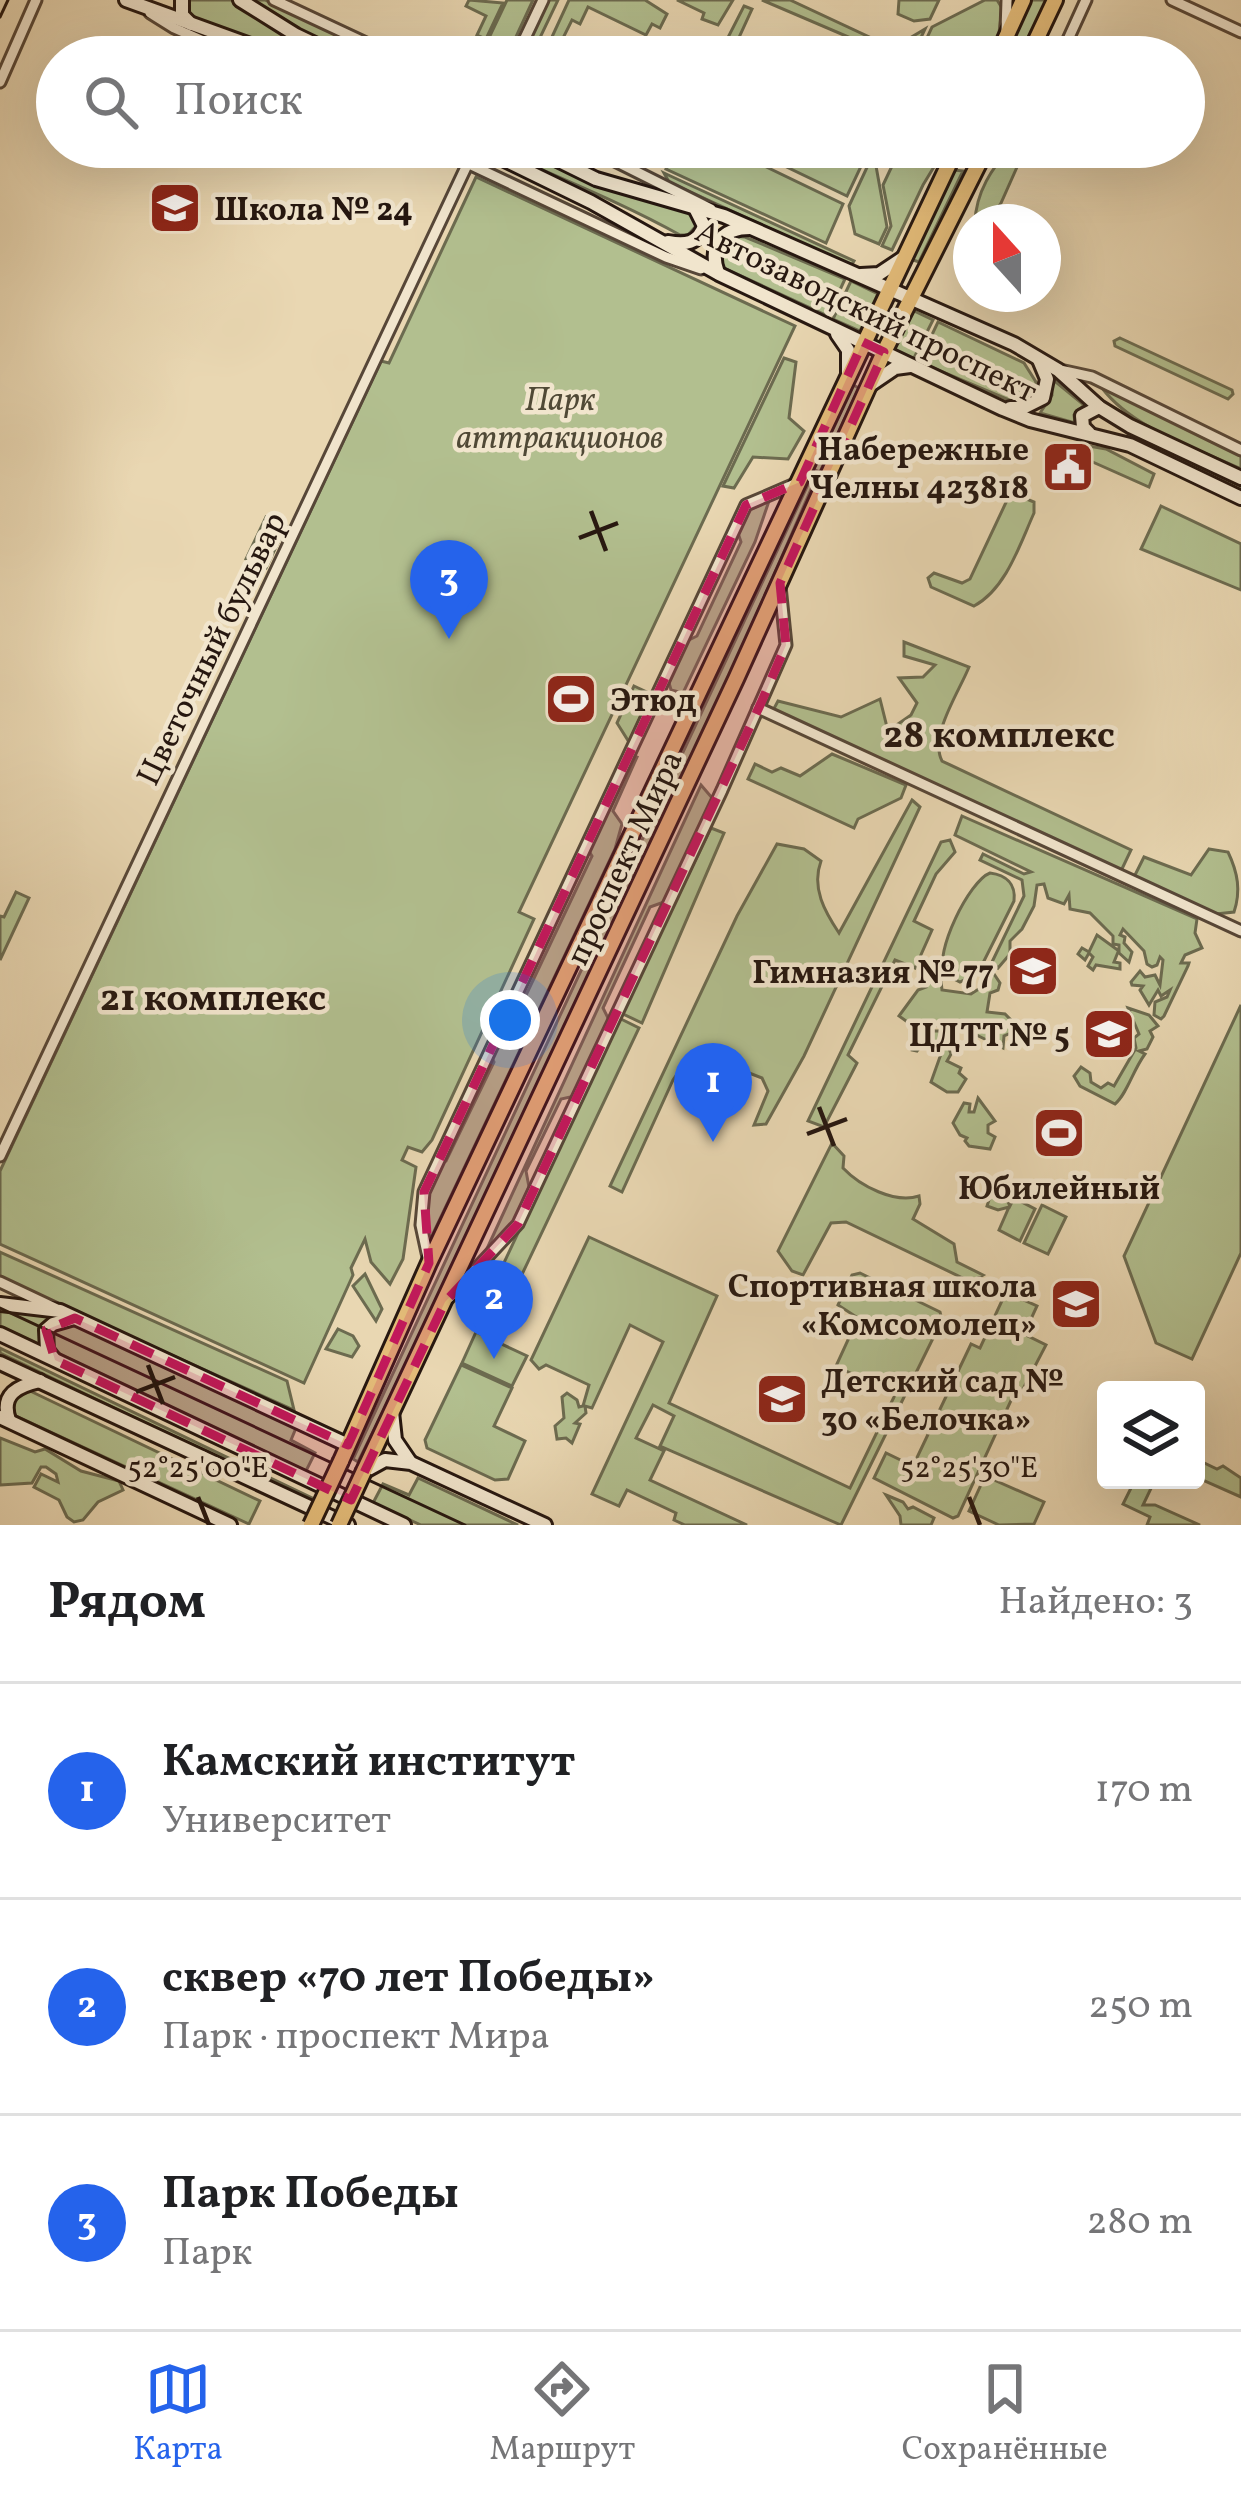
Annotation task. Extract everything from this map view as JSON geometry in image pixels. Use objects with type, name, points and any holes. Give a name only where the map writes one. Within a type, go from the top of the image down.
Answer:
[{"type":"main road","points":[[1006,36],[1023,0]]},
{"type":"main road","points":[[1038,36],[1055,0]]},
{"type":"main road","name":"проспект Мира","points":[[311,1525],[429,1263],[947,168]]},
{"type":"main road","name":"проспект Мира","points":[[344,1525],[364,1472],[884,352],[976,168]]},
{"type":"main road","points":[[800,482],[816,469],[823,491]]},
{"type":"street","points":[[0,82],[36,0]]},
{"type":"street","points":[[133,3],[162,0]]},
{"type":"street","points":[[182,0],[182,15],[194,27]]},
{"type":"street","points":[[240,0],[298,36]]},
{"type":"street","points":[[274,0],[350,36]]},
{"type":"street","points":[[526,36],[543,0]]},
{"type":"street","points":[[1005,36],[1007,0]]},
{"type":"street","points":[[1172,0],[1241,32]]},
{"type":"street","points":[[1070,36],[1087,1]]},
{"type":"street","points":[[133,3],[221,36]]},
{"type":"street","points":[[133,3],[192,36]]},
{"type":"street","name":"Цветочный бульвар","points":[[0,1156],[466,168]]},
{"type":"street","points":[[479,168],[666,256],[719,274]]},
{"type":"street","name":"Автозаводский проспект","points":[[519,168],[719,274],[1003,409],[1130,445],[1241,498]]},
{"type":"street","name":"Автозаводский проспект","points":[[575,168],[724,216],[1037,357],[1130,426],[1241,478]]},
{"type":"street","points":[[629,168],[724,216]]},
{"type":"street","points":[[661,241],[681,244],[698,238],[703,219],[688,206]]},
{"type":"street","points":[[719,274],[714,256],[718,240],[736,228],[751,228]]},
{"type":"street","points":[[851,274],[879,274],[903,258]]},
{"type":"street","points":[[826,326],[844,342],[848,376]]},
{"type":"street","points":[[1003,409],[1024,407],[1043,398],[1047,379],[1037,357]]},
{"type":"street","points":[[869,386],[896,368],[914,367]]},
{"type":"street","points":[[1058,370],[1092,377],[1241,450]]},
{"type":"street","points":[[1091,435],[1083,427],[1082,416],[1099,406]]},
{"type":"street","points":[[429,1263],[421,1225],[424,1192],[746,506],[800,482]]},
{"type":"street","points":[[445,1302],[518,1224],[786,645],[780,583]]},
{"type":"street","points":[[758,708],[1241,931]]},
{"type":"street","points":[[0,1282],[349,1445]]},
{"type":"street","points":[[0,1304],[60,1310]]},
{"type":"street","points":[[55,1360],[47,1350],[46,1330],[75,1318]]},
{"type":"street","points":[[0,1334],[404,1525]]},
{"type":"street","points":[[0,1363],[344,1525]]},
{"type":"street","points":[[40,1381],[7,1395],[5,1419],[230,1525]]},
{"type":"street","points":[[392,1412],[395,1440],[411,1463]]},
{"type":"street","points":[[364,1472],[385,1460],[411,1463],[545,1525]]},
{"type":"highlighted area","points":[[863,342],[884,352],[780,583],[786,645],[761,703],[518,1224],[445,1302],[351,1500],[55,1360],[46,1330],[75,1318],[348,1445],[429,1263],[424,1192],[746,505],[800,482]]},
{"type":"green space","points":[[186,0],[233,0],[286,36],[234,36],[195,23],[185,14]]},
{"type":"green space","points":[[250,0],[265,0],[342,36],[309,36]]},
{"type":"green space","points":[[469,0],[503,3],[487,36],[477,35],[486,16],[466,6]]},
{"type":"green space","points":[[507,0],[533,0],[516,36],[490,36]]},
{"type":"green space","points":[[548,0],[558,0],[541,36],[531,36]]},
{"type":"green space","points":[[569,0],[645,0],[667,14],[660,28],[652,24],[646,35],[588,7],[580,24],[572,20],[564,36],[552,36]]},
{"type":"green space","points":[[677,0],[733,0],[718,25]]},
{"type":"green space","points":[[762,0],[790,0],[867,36],[846,36]]},
{"type":"green space","points":[[899,0],[939,0],[930,19],[914,21],[898,14]]},
{"type":"green space","points":[[985,0],[997,0],[1002,8],[998,36],[928,36],[932,27]]},
{"type":"green space","points":[[1031,0],[1047,0],[1030,36],[1014,36]]},
{"type":"green space","points":[[744,6],[752,9],[740,36],[729,36]]},
{"type":"green space","points":[[538,168],[567,168],[691,210],[696,226],[688,235],[680,235]]},
{"type":"green space","points":[[768,168],[843,204],[826,243],[666,169]]},
{"type":"green space","points":[[789,168],[860,168],[847,196]]},
{"type":"green space","points":[[867,168],[876,168],[887,227],[879,244],[855,234],[849,206]]},
{"type":"green space","points":[[891,168],[933,168],[892,250],[882,246],[891,226],[883,185]]},
{"type":"green space","points":[[995,168],[1017,168],[1000,204],[978,201]]},
{"type":"green space","points":[[954,170],[963,171],[919,262],[910,259]]},
{"type":"green space","points":[[664,173],[854,261],[851,266],[669,182]]},
{"type":"green space","name":"Парк аттракционов","points":[[476,177],[795,326],[519,912],[534,919],[432,1140],[422,1152],[408,1147],[402,1160],[416,1167],[403,1259],[390,1284],[371,1262],[365,1239],[304,1383],[0,1244],[0,1171],[381,361],[389,363]]},
{"type":"green space","points":[[730,236],[745,237],[845,279],[828,316],[724,268],[720,251]]},
{"type":"green space","points":[[851,281],[878,294],[860,331],[833,319]]},
{"type":"green space","points":[[912,310],[933,320],[913,360],[894,350]]},
{"type":"green space","points":[[938,322],[1024,363],[1036,382],[1032,399],[1016,403],[919,362]]},
{"type":"green space","points":[[1120,338],[1233,394],[1228,399],[1115,346]]},
{"type":"green space","points":[[784,358],[796,362],[789,418],[804,431],[788,459],[753,457],[734,488],[723,486]]},
{"type":"green space","points":[[1051,378],[1084,405],[1074,415],[1075,423],[1040,413],[1052,395]]},
{"type":"green space","points":[[851,384],[859,388],[820,472],[811,468]]},
{"type":"green space","points":[[1102,388],[1241,455],[1241,469],[1148,426]]},
{"type":"green space","points":[[1129,432],[1241,485],[1241,491],[1127,438]]},
{"type":"green space","points":[[1077,444],[1106,449],[1154,474],[1149,487],[1068,451]]},
{"type":"green space","points":[[811,478],[815,480],[650,851],[358,1462],[353,1459]]},
{"type":"green space","points":[[1009,496],[1034,502],[1034,513],[995,589],[974,606],[931,587],[928,578],[934,573],[962,583],[970,579]]},
{"type":"green space","points":[[769,501],[755,542],[683,693],[671,690],[668,679],[685,642],[697,636],[741,542],[737,530],[747,511]]},
{"type":"green space","points":[[1161,506],[1241,544],[1241,590],[1141,549]]},
{"type":"green space","points":[[266,517],[286,526],[266,568],[246,559]]},
{"type":"green space","points":[[904,642],[969,667],[942,727],[942,761],[1131,850],[1121,871],[770,716],[778,701],[841,717],[880,699],[888,731],[911,715],[917,703],[899,678],[923,677],[935,665],[904,656]]},
{"type":"green space","points":[[634,686],[651,694],[629,742],[617,723]]},
{"type":"green space","points":[[629,754],[637,757],[613,811],[622,824],[615,849],[430,1240],[424,1210],[437,1164],[446,1161],[494,1062],[489,1052],[508,1013],[519,1010],[592,856],[586,846]]},
{"type":"green space","points":[[832,754],[906,785],[901,798],[858,819],[854,828],[748,779],[755,764],[800,776]]},
{"type":"green space","points":[[701,785],[713,799],[664,902],[650,907],[603,1008],[609,1020],[575,1096],[561,1099],[526,1171],[529,1187],[513,1224],[485,1253]]},
{"type":"green space","points":[[912,800],[920,807],[804,1056],[766,1124],[754,1125],[768,1091],[762,1078],[693,1051],[673,1080],[622,1192],[610,1186],[737,916],[777,844],[804,849],[821,861],[819,890],[839,933]]},
{"type":"green space","points":[[962,816],[1197,919],[1195,933],[1202,948],[1185,955],[1181,963],[1188,966],[1161,1019],[1154,1015],[1155,1002],[1170,990],[1161,996],[1158,990],[1149,1005],[1140,990],[1143,986],[1131,982],[1140,971],[1145,977],[1155,975],[1160,985],[1163,960],[1160,957],[1152,967],[1147,964],[1144,951],[1123,929],[1120,935],[1132,952],[1129,962],[1118,952],[1114,962],[1120,963],[1120,969],[1096,965],[1093,970],[1088,966],[1093,957],[1089,953],[1085,960],[1078,954],[1082,948],[1089,952],[1097,935],[1119,951],[1119,945],[1113,944],[1113,936],[1090,913],[1070,909],[1069,895],[1064,904],[1048,898],[1044,884],[1037,885],[1034,906],[1010,941],[1010,954],[998,968],[992,962],[1024,896],[1022,880],[980,860],[983,854],[1024,874],[1031,872],[955,835]]},
{"type":"green space","points":[[711,828],[724,833],[642,1023],[621,1013]]},
{"type":"green space","points":[[950,840],[955,852],[936,874],[914,921],[932,930],[915,968],[895,960],[848,1055],[857,1063],[824,1127],[808,1121],[941,842]]},
{"type":"green space","points":[[1209,849],[1228,852],[1238,889],[1234,912],[1216,914],[1134,877],[1144,857],[1191,875]]},
{"type":"green space","points":[[990,873],[1009,881],[1014,901],[978,973],[960,982],[944,974],[944,950],[964,903]]},
{"type":"green space","points":[[16,892],[29,898],[0,960],[0,916],[4,917]]},
{"type":"green space","points":[[990,968],[1000,983],[990,993],[987,1012],[1005,1014],[1015,1024],[1013,1032],[1004,1036],[1003,1048],[954,1024],[929,1026],[928,1031],[943,1036],[939,1048],[923,1043],[912,1050],[911,1037],[915,1034],[920,1039],[928,1030],[899,1016],[918,990],[926,987],[923,976],[927,973],[941,981],[942,990],[971,994],[985,985]]},
{"type":"green space","points":[[1241,1005],[1241,1253],[1192,1359],[1156,1343],[1124,1256]]},
{"type":"green space","points":[[1128,1008],[1149,1015],[1158,1026],[1150,1031],[1153,1037],[1147,1049],[1139,1051],[1145,1054],[1115,1104],[1080,1086],[1074,1076],[1081,1067],[1101,1088],[1108,1083],[1114,1086],[1139,1034]]},
{"type":"green space","points":[[619,1018],[639,1028],[497,1327],[478,1318]]},
{"type":"green space","points":[[946,1040],[951,1054],[947,1061],[961,1068],[959,1073],[966,1079],[958,1092],[947,1092],[931,1082]]},
{"type":"green space","points":[[978,1098],[995,1121],[988,1125],[988,1133],[995,1137],[990,1149],[969,1146],[953,1123],[964,1103],[974,1112]]},
{"type":"green space","points":[[832,1143],[844,1156],[843,1168],[859,1181],[889,1195],[919,1196],[913,1219],[954,1244],[957,1262],[983,1275],[971,1282],[846,1222],[831,1223],[803,1275],[792,1271],[778,1251]]},
{"type":"green space","points":[[995,1181],[999,1182],[998,1200],[1006,1198],[1010,1206],[1014,1198],[1035,1209],[1020,1241],[999,1230],[1009,1207],[987,1206]]},
{"type":"green space","points":[[1042,1205],[1066,1217],[1048,1254],[1024,1243]]},
{"type":"green space","points":[[589,1237],[717,1296],[669,1403],[850,1488],[895,1395],[836,1366],[858,1318],[838,1305],[852,1275],[860,1273],[940,1312],[942,1320],[841,1525],[660,1446],[674,1416],[653,1405],[636,1438],[664,1451],[650,1480],[747,1525],[685,1525],[674,1520],[676,1513],[627,1490],[619,1506],[592,1494],[663,1342],[630,1325],[592,1408],[585,1406],[586,1413],[575,1423],[580,1424],[572,1443],[557,1439],[555,1426],[564,1418],[562,1397],[567,1393],[583,1406],[589,1385],[546,1365],[539,1369],[531,1360]]},
{"type":"green space","points":[[0,1252],[287,1381],[294,1410],[0,1278]]},
{"type":"green space","points":[[365,1274],[382,1309],[376,1321],[353,1286]]},
{"type":"green space","points":[[1006,1292],[1037,1306],[1024,1334],[1046,1345],[1022,1391],[1013,1396],[958,1516],[953,1518],[874,1478],[886,1453],[913,1466],[971,1344],[980,1348]]},
{"type":"green space","points":[[0,1309],[60,1317],[296,1428],[291,1440],[315,1453],[306,1471],[0,1326]]},
{"type":"green space","points":[[338,1329],[353,1336],[359,1346],[352,1357],[326,1349]]},
{"type":"green space","points":[[476,1332],[527,1356],[512,1386],[462,1363]]},
{"type":"green space","points":[[0,1348],[312,1498],[310,1502],[0,1353]]},
{"type":"green space","points":[[461,1365],[512,1388],[494,1426],[525,1441],[508,1479],[495,1480],[427,1448],[425,1440]]},
{"type":"green space","points":[[28,1390],[260,1501],[249,1524],[14,1415],[10,1397]]},
{"type":"green space","points":[[0,1438],[35,1452],[45,1449],[81,1471],[119,1481],[123,1490],[98,1502],[83,1520],[74,1522],[59,1500],[34,1487],[41,1474],[58,1482],[46,1467],[41,1467],[32,1483],[0,1485]]},
{"type":"green space","points":[[1205,1463],[1217,1469],[1223,1466],[1241,1478],[1241,1497],[1205,1481]]},
{"type":"green space","points":[[985,1476],[1044,1502],[1034,1524],[999,1525],[969,1511]]},
{"type":"green space","points":[[418,1478],[518,1525],[421,1525],[373,1503],[383,1484],[409,1495]]},
{"type":"green space","points":[[1130,1489],[1151,1489],[1143,1505],[1155,1505],[1200,1525],[1147,1525],[1150,1517],[1123,1504]]},
{"type":"green space","points":[[886,1495],[934,1518],[931,1525],[901,1525]]},
{"type":"tram line","points":[[0,17],[8,0]]},
{"type":"tram line","points":[[0,1308],[465,1525]]},
{"type":"place","name":"Школа № 24","points":[[175,208]]},
{"type":"place","name":"Набережные Челны 423818","points":[[1068,467]]},
{"type":"place","name":"Парк Победы","points":[[449,639]]},
{"type":"place","name":"Этюд","points":[[571,699]]},
{"type":"place","name":"Гимназия № 77","points":[[1033,971]]},
{"type":"place","name":"ЦДТТ № 5","points":[[1109,1034]]},
{"type":"place","name":"Юбилейный","points":[[1059,1133]]},
{"type":"place","name":"Камский институт","points":[[713,1142]]},
{"type":"place","name":"Спортивная школа «Комсомолец»","points":[[1076,1304]]},
{"type":"place","name":"сквер «70 лет Победы»","points":[[494,1359]]},
{"type":"place","name":"Детский сад № 30 «Белочка»","points":[[782,1399]]},
{"type":"district","name":"28 комплекс","points":[[999,733]]},
{"type":"district","name":"21 комплекс","points":[[213,996]]}]
